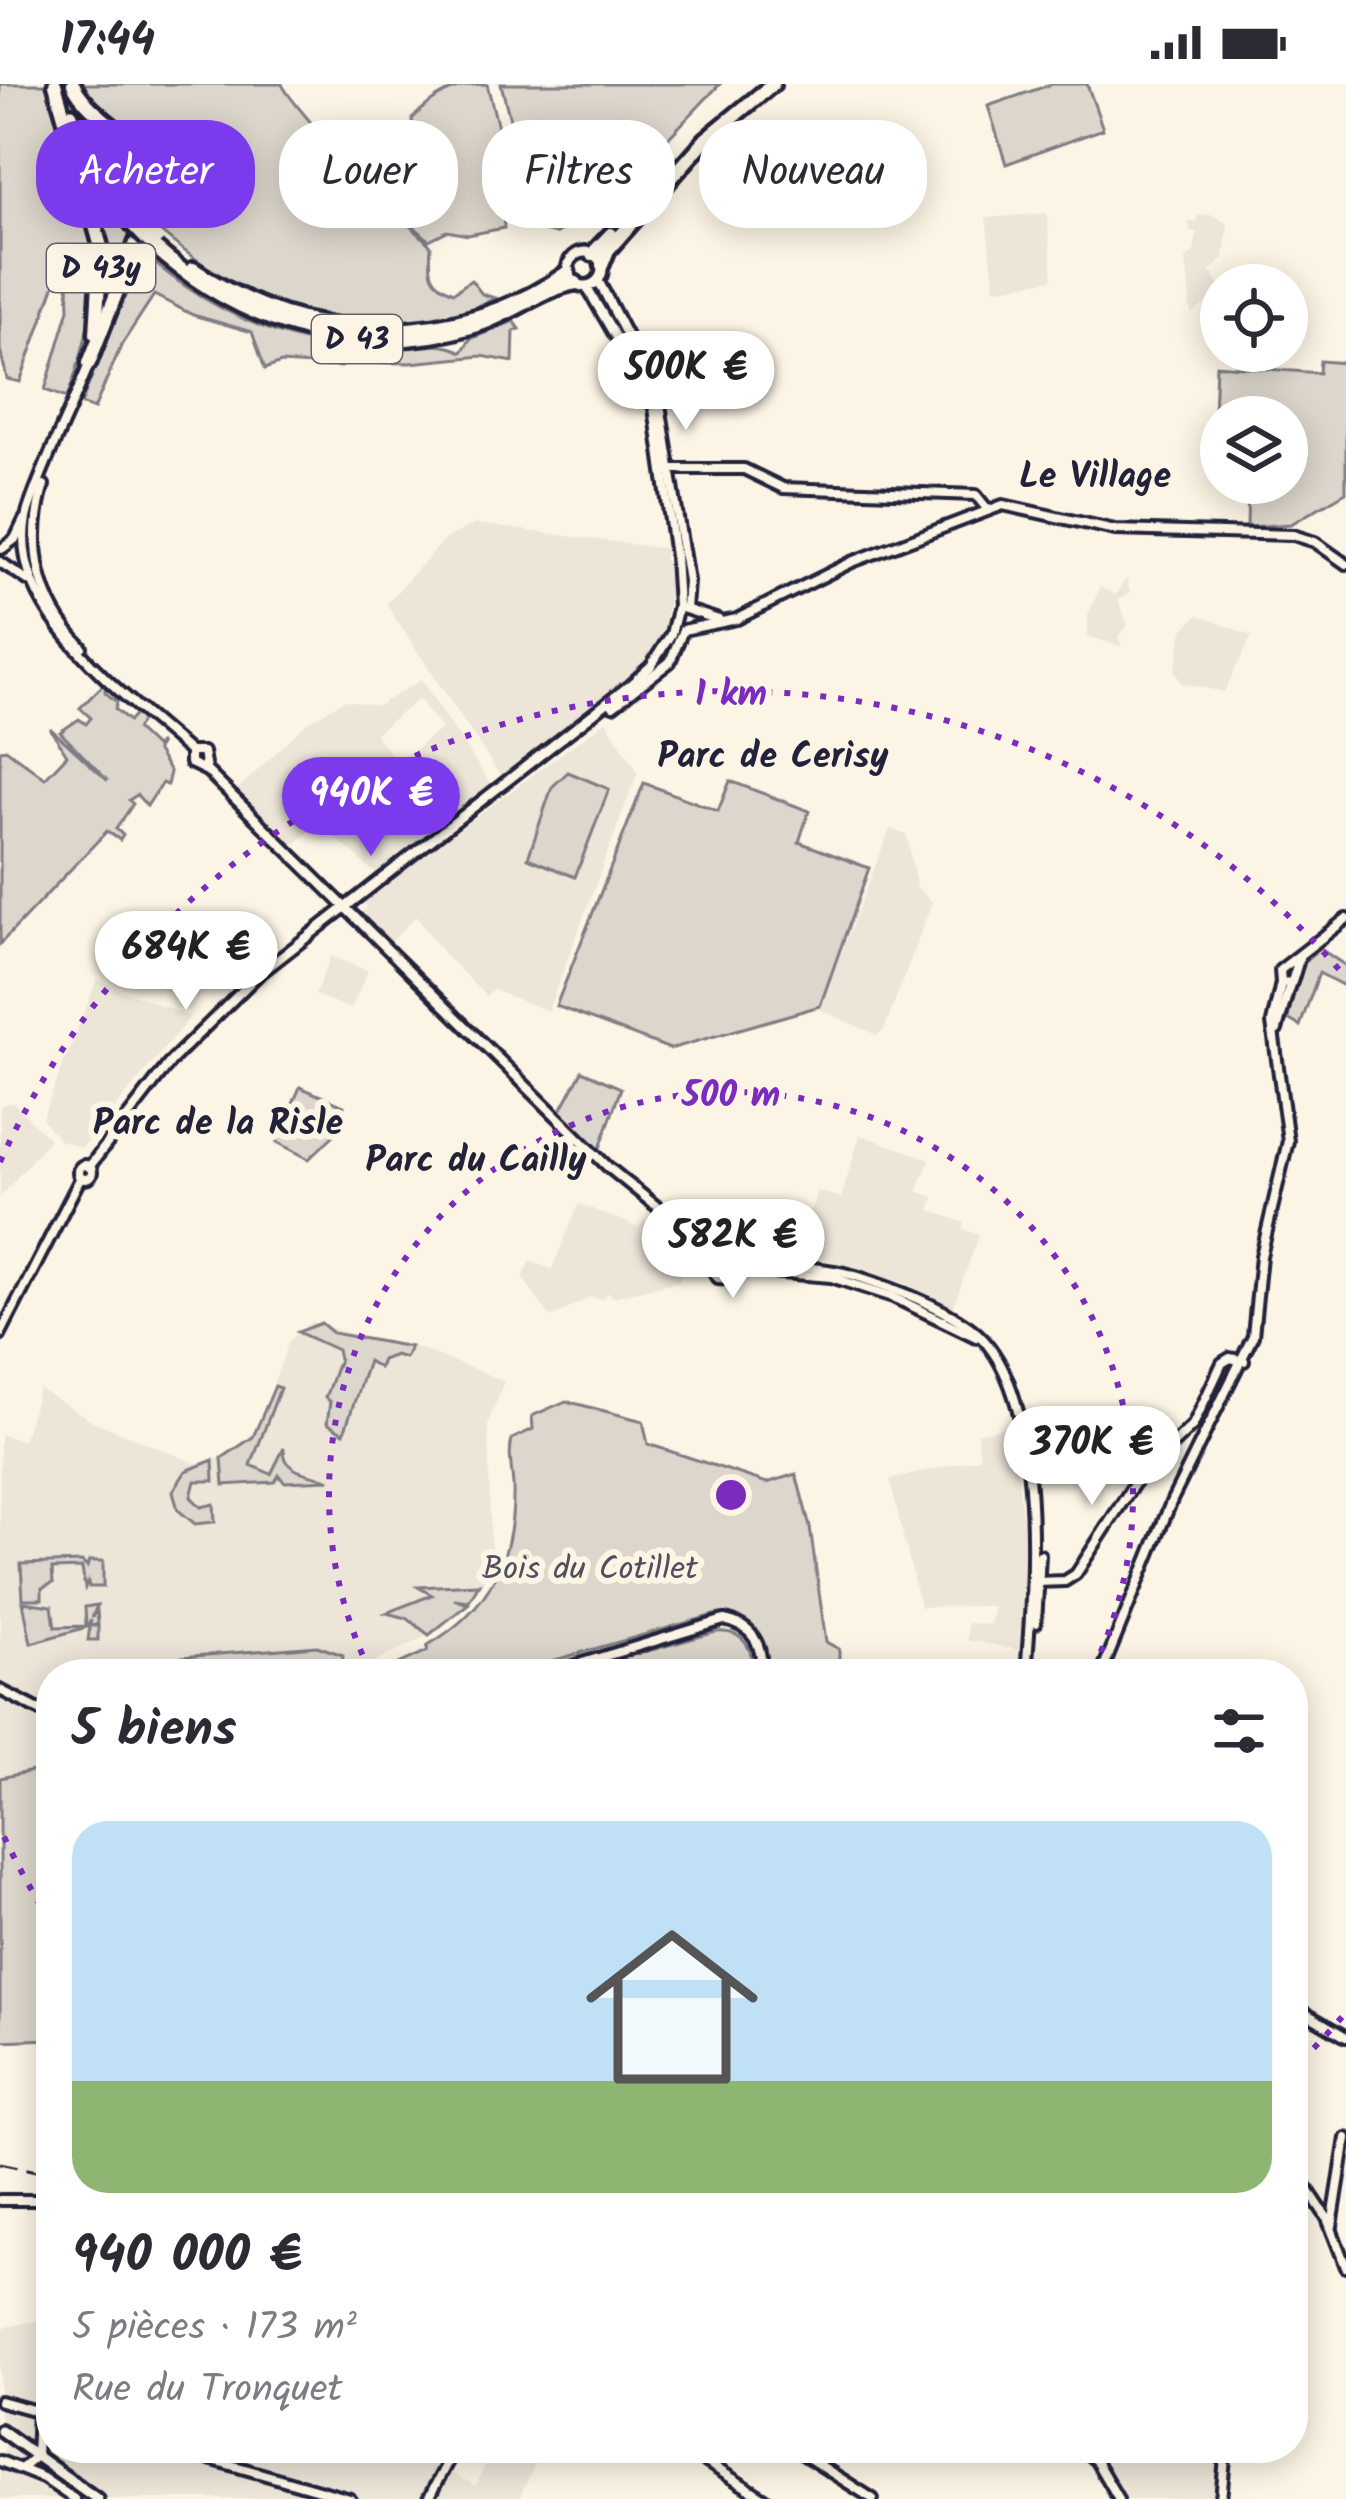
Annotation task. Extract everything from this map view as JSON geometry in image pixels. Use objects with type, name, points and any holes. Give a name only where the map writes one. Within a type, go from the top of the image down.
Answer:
[{"type":"highway","name":"D 43y","points":[[65,84],[101,247],[100,304],[89,363]]},
{"type":"highway","name":"D 43","points":[[65,84],[134,219],[154,241],[196,272],[256,305],[348,330],[412,330],[466,320],[577,280]]},
{"type":"highway","points":[[65,84],[149,158],[158,187],[89,363]]},
{"type":"highway","points":[[597,259],[705,128],[758,84]]},
{"type":"highway","points":[[597,259],[706,139],[773,84]]},
{"type":"main road","points":[[576,255],[597,259],[598,280],[577,280],[576,255]]},
{"type":"main road","points":[[0,2430],[29,2463],[97,2499]]},
{"type":"street","points":[[577,280],[653,401],[666,469]]},
{"type":"street","points":[[0,1335],[82,1178],[79,1168],[89,1167],[200,1029],[343,908],[668,664],[686,628],[659,398],[598,280]]},
{"type":"street","name":"D 43y","points":[[30,547],[27,513],[89,363]]},
{"type":"street","points":[[59,438],[30,547],[31,582],[44,611],[190,752],[188,761],[202,766],[608,1167],[672,1219],[708,1258],[718,1278],[731,1279],[740,1271],[742,1258],[734,1246],[721,1245],[672,1219]]},
{"type":"street","points":[[666,469],[743,469],[783,488],[976,495],[988,510]]},
{"type":"street","points":[[672,622],[686,628],[733,620],[852,562],[1007,505],[1082,525],[1163,534],[1293,536],[1315,542],[1346,564]]},
{"type":"street","points":[[1,548],[15,539],[27,513]]},
{"type":"street","points":[[1,548],[30,547]]},
{"type":"street","points":[[1,562],[31,560]]},
{"type":"street","points":[[31,560],[62,627],[133,699]]},
{"type":"street","points":[[1,562],[31,582]]},
{"type":"street","points":[[685,611],[720,621]]},
{"type":"street","points":[[499,789],[645,674],[667,641],[672,622],[685,611]]},
{"type":"street","points":[[1107,1659],[1172,1500],[1244,1360],[1254,1331],[1261,1256],[1288,1141],[1272,1023],[1290,969],[1346,920]]},
{"type":"street","points":[[1285,983],[1278,974],[1290,969]]},
{"type":"street","points":[[708,1258],[721,1245]]},
{"type":"street","points":[[742,1258],[789,1261],[856,1276],[967,1325],[1000,1364],[1015,1397],[1039,1582],[1030,1659]]},
{"type":"street","points":[[740,1271],[807,1273],[854,1283],[978,1338]]},
{"type":"street","points":[[1039,1582],[1076,1574],[1138,1478],[1193,1424],[1224,1361],[1244,1360]]},
{"type":"street","points":[[1029,1659],[1039,1582]]},
{"type":"street","points":[[595,1659],[724,1620],[754,1637],[761,1659]]},
{"type":"street","points":[[0,1690],[36,1708]]},
{"type":"street","points":[[1308,2015],[1346,2039]]},
{"type":"street","points":[[1332,2227],[1346,2138]]},
{"type":"street","points":[[1321,2209],[1336,2179]]},
{"type":"street","points":[[1308,2190],[1332,2227],[1346,2266]]},
{"type":"street","points":[[0,2200],[36,2200]]},
{"type":"street","points":[[0,2402],[36,2411]]},
{"type":"street","points":[[29,2463],[36,2423]]},
{"type":"street","points":[[0,2462],[29,2463],[74,2499]]},
{"type":"street","points":[[224,2463],[350,2499]]},
{"type":"street","points":[[428,2499],[447,2463]]},
{"type":"street","points":[[708,2463],[765,2499]]},
{"type":"street","points":[[817,2463],[873,2499]]},
{"type":"street","points":[[1097,2463],[1115,2494]]},
{"type":"street","points":[[1221,2499],[1225,2463]]},
{"type":"shaded area","points":[[1047,213],[1053,279],[995,289],[986,218]]},
{"type":"shaded area","points":[[1198,215],[1213,215],[1228,224],[1224,259],[1218,264],[1200,264],[1200,308],[1191,314],[1186,259],[1194,252],[1197,232],[1190,231],[1189,222],[1197,223]]},
{"type":"shaded area","points":[[475,524],[667,549],[663,557],[671,575],[665,626],[645,664],[501,777],[386,604],[446,538]]},
{"type":"shaded area","points":[[1126,578],[1130,592],[1118,600],[1128,625],[1118,637],[1122,647],[1088,636],[1088,616],[1100,587],[1116,595]]},
{"type":"shaded area","points":[[1198,615],[1252,636],[1224,692],[1181,683],[1175,671],[1183,630]]},
{"type":"shaded area","points":[[421,680],[491,785],[375,873],[318,822],[293,846],[237,790],[307,723],[344,700],[378,706]],"holes":[[[419,699],[441,729],[397,763],[375,733]]]},
{"type":"shaded area","points":[[606,721],[638,772],[548,1011],[493,990],[486,996],[444,954],[416,916],[390,943],[361,914],[367,907],[362,901]]},
{"type":"shaded area","points":[[890,829],[907,835],[916,887],[932,902],[884,1030],[877,1035],[819,1009]]},
{"type":"shaded area","points":[[331,956],[368,971],[351,1009],[315,995]]},
{"type":"shaded area","points":[[97,980],[190,1017],[82,1148],[59,1140],[42,1119]]},
{"type":"shaded area","points":[[14,1103],[49,1139],[0,1198],[0,1105]]},
{"type":"shaded area","points":[[860,1135],[930,1159],[917,1191],[934,1197],[930,1210],[965,1223],[963,1229],[979,1235],[953,1308],[908,1284],[793,1250],[818,1191],[841,1198]]},
{"type":"shaded area","points":[[579,1204],[638,1227],[645,1220],[687,1258],[679,1281],[612,1297],[609,1292],[602,1299],[590,1297],[551,1318],[523,1278],[530,1261],[552,1269]]},
{"type":"shaded area","points":[[311,1322],[379,1342],[410,1345],[504,1381],[488,1423],[491,1555],[483,1582],[465,1608],[429,1635],[381,1659],[36,1659],[36,1770],[0,1778],[0,1434],[23,1441],[39,1389],[93,1421],[195,1463],[229,1456],[258,1428],[289,1341]]},
{"type":"shaded area","points":[[1012,1426],[1027,1558],[1020,1650],[967,1640],[967,1623],[990,1625],[993,1606],[920,1607],[890,1480],[980,1458],[977,1433]]},
{"type":"shaded area","points":[[36,2321],[36,2463],[447,2463],[444,2469],[476,2486],[486,2463],[535,2463],[519,2499],[0,2499],[0,2463],[9,2433],[0,2425],[0,2328]]},
{"type":"shaded area","points":[[1222,2463],[1218,2499],[1123,2499],[1108,2464]]},
{"type":"green space","points":[[0,84],[46,84],[58,120],[36,120],[36,228],[88,228],[93,274],[82,352],[67,398],[45,390],[69,309],[67,250],[20,382],[7,379],[0,349]]},
{"type":"green space","points":[[81,84],[282,84],[310,120],[279,120],[279,228],[413,228],[431,246],[431,269],[440,285],[454,292],[471,280],[482,294],[495,298],[450,315],[404,324],[313,315],[270,300],[228,279],[157,228],[255,228],[255,120],[113,120]]},
{"type":"green space","points":[[487,84],[496,120],[482,120],[482,228],[504,228],[468,235],[447,231],[429,240],[416,228],[458,228],[458,120],[412,119],[455,89]]},
{"type":"green space","points":[[501,84],[720,84],[675,131],[675,120],[510,120]]},
{"type":"green space","points":[[1052,84],[1087,84],[1103,129],[1006,164],[988,106]]},
{"type":"green space","points":[[93,228],[125,228],[136,243],[98,334],[103,287]]},
{"type":"green space","points":[[141,251],[191,290],[247,321],[339,347],[442,346],[462,352],[470,339],[514,321],[520,329],[514,331],[513,362],[482,356],[410,363],[342,362],[341,367],[281,363],[265,369],[252,332],[193,315],[154,295],[122,344],[94,409],[81,404]]},
{"type":"green space","points":[[1320,361],[1346,363],[1346,492],[1291,524],[1247,527],[1248,504],[1308,504],[1308,396],[1215,396],[1216,372],[1319,373]]},
{"type":"green space","points":[[106,682],[105,692],[114,700],[119,695],[115,709],[129,721],[137,713],[143,719],[136,729],[155,747],[160,743],[156,750],[170,772],[167,785],[162,783],[147,806],[137,795],[129,800],[133,804],[116,829],[123,835],[120,840],[107,831],[0,944],[0,750],[6,749],[45,778],[67,755],[50,728],[108,781],[60,732],[79,719],[86,724],[91,718],[80,708]]},
{"type":"green space","points":[[568,772],[609,789],[575,877],[528,858],[552,787]]},
{"type":"green space","points":[[730,781],[809,811],[799,842],[869,868],[820,1006],[670,1049],[556,1006],[644,783],[718,811]]},
{"type":"green space","points":[[1319,948],[1346,966],[1346,987],[1319,973],[1300,1026],[1288,1019],[1297,970]]},
{"type":"green space","points":[[582,1071],[621,1088],[599,1151],[560,1112]]},
{"type":"green space","points":[[300,1087],[344,1106],[337,1132],[309,1159],[277,1142]]},
{"type":"green space","points":[[321,1323],[333,1333],[410,1347],[405,1358],[395,1355],[382,1360],[379,1368],[368,1361],[344,1433],[327,1423],[330,1402],[325,1398],[339,1359],[337,1350],[298,1332]]},
{"type":"green space","points":[[275,1386],[280,1388],[251,1465],[271,1474],[284,1448],[294,1468],[330,1480],[284,1482],[279,1475],[275,1482],[224,1485],[222,1458],[253,1437]]},
{"type":"green space","name":"Bois du Cotillet","points":[[566,1401],[643,1421],[648,1444],[767,1483],[796,1474],[810,1527],[826,1642],[839,1649],[839,1659],[765,1659],[756,1632],[717,1614],[559,1659],[410,1659],[427,1651],[428,1645],[468,1615],[494,1579],[509,1536],[512,1439],[533,1429],[532,1416]]},
{"type":"green space","points":[[213,1460],[214,1481],[195,1481],[191,1497],[201,1507],[214,1504],[215,1522],[195,1524],[178,1510],[173,1491],[186,1471]]},
{"type":"green space","points":[[89,1561],[103,1561],[103,1587],[89,1587],[88,1582],[85,1588],[82,1568],[52,1569],[53,1583],[42,1588],[42,1599],[23,1599],[21,1564],[82,1562],[87,1567]]},
{"type":"green space","points":[[479,1584],[469,1601],[454,1599],[468,1604],[429,1635],[407,1618],[386,1613],[432,1595],[418,1587]]},
{"type":"green space","points":[[23,1602],[52,1606],[55,1627],[86,1626],[85,1607],[97,1605],[92,1618],[97,1611],[98,1624],[92,1626],[98,1626],[98,1640],[88,1640],[91,1620],[87,1627],[31,1643]]},
{"type":"green space","points":[[725,1632],[745,1642],[751,1659],[619,1659]]},
{"type":"green space","points":[[317,1646],[343,1655],[343,1659],[182,1657]]},
{"type":"green space","points":[[36,1770],[36,2040],[0,2041],[0,1778]]},
{"type":"railway","points":[[0,2163],[36,2171]]},
{"type":"district","name":"Le Village","points":[[1095,474]]},
{"type":"district","name":"Parc de Cerisy","points":[[773,754]]},
{"type":"district","name":"Parc de la Risle","points":[[218,1121]]},
{"type":"district","name":"Parc du Cailly","points":[[476,1158]]}]
